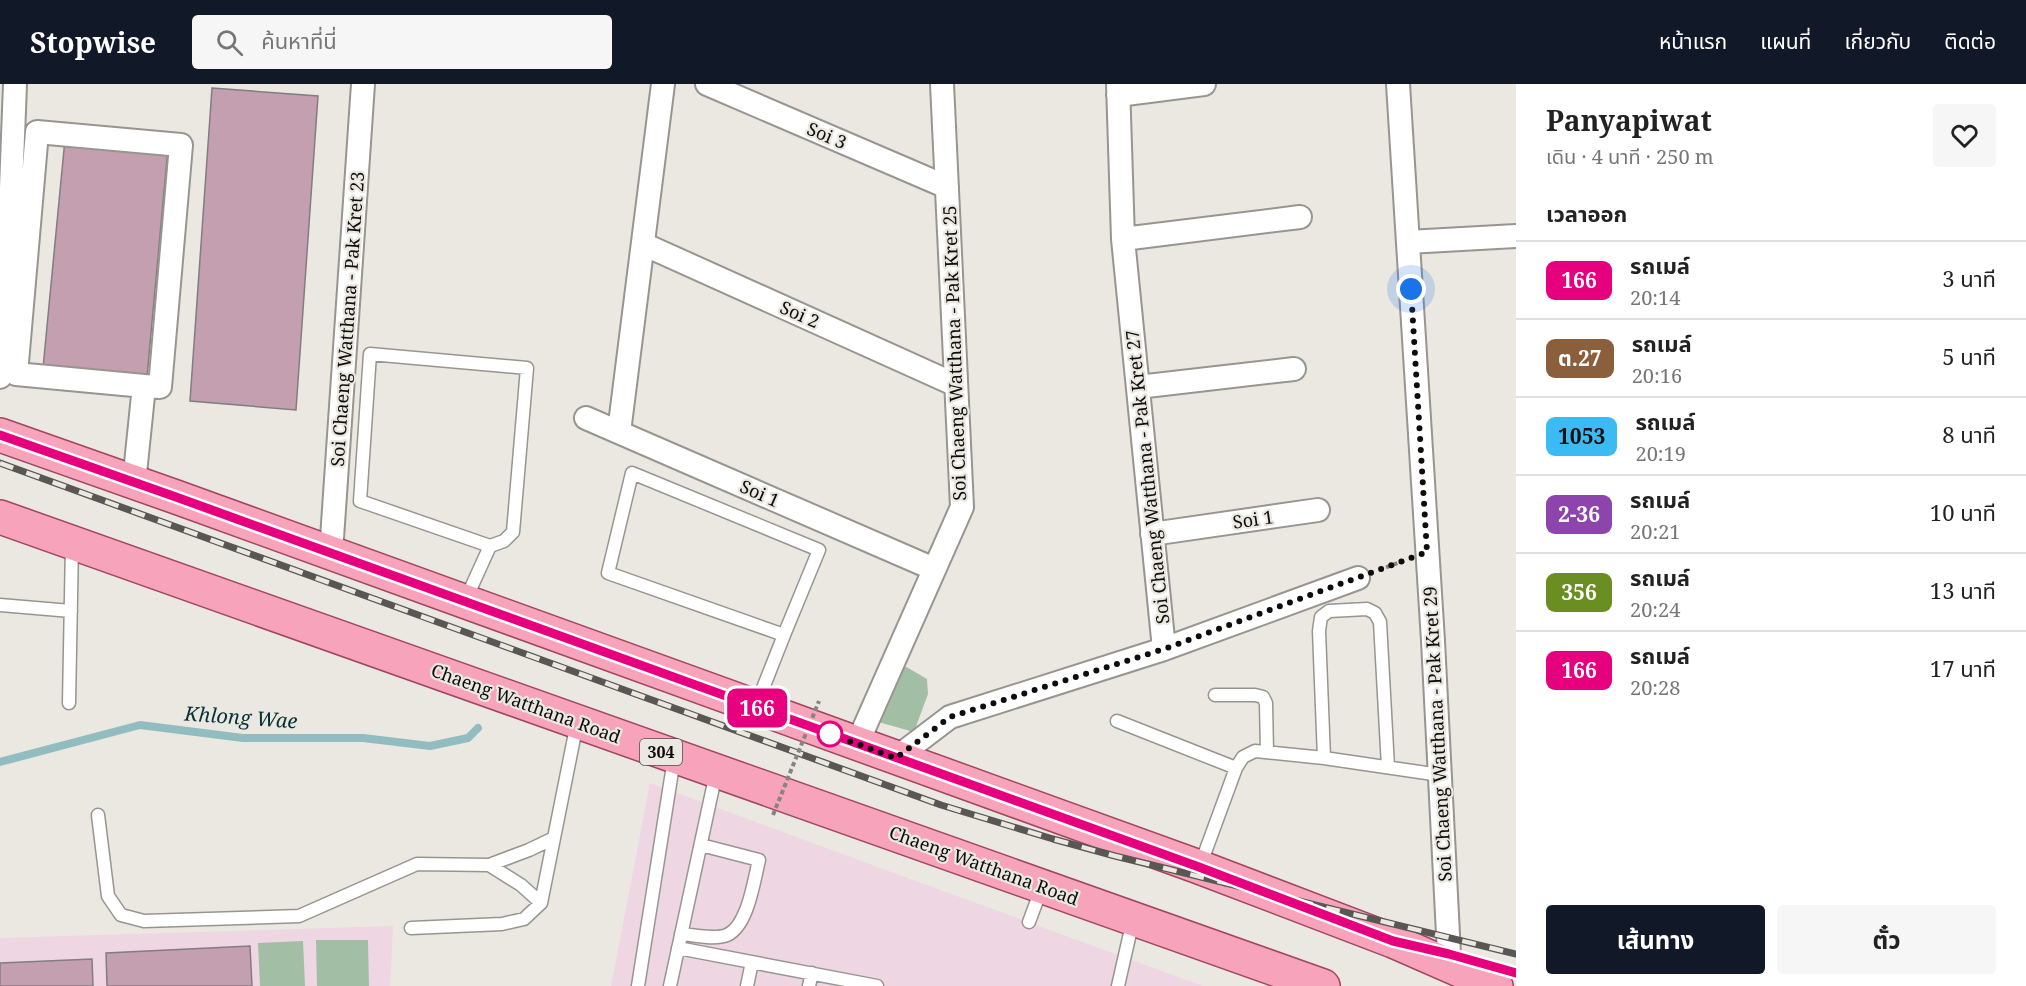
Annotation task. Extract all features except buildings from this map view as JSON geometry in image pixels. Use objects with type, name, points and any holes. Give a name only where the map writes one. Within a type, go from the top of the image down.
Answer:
[{"type":"main road","points":[[0,435],[1199,867],[1393,941],[1496,986]]},
{"type":"main road","name":"Chaeng Watthana Road","points":[[0,517],[1323,986]]},
{"type":"main road","points":[[1393,941],[1516,973]]},
{"type":"street","points":[[0,377],[6,320],[15,84]]},
{"type":"street","name":"Soi Chaeng Watthana - Pak Kret 23","points":[[331,553],[363,84]]},
{"type":"street","points":[[618,432],[663,84]]},
{"type":"street","name":"Soi 3","points":[[707,84],[947,187]]},
{"type":"street","name":"Soi Chaeng Watthana - Pak Kret 25","points":[[857,744],[962,507],[942,84]]},
{"type":"street","points":[[1118,89],[1204,84]]},
{"type":"street","name":"Soi Chaeng Watthana - Pak Kret 29","points":[[1398,84],[1449,954]]},
{"type":"street","name":"Soi Chaeng Watthana - Pak Kret 27","points":[[896,758],[950,717],[1164,649],[1124,239],[1118,89]]},
{"type":"street","points":[[38,132],[182,145],[160,387],[144,386],[16,375],[38,132]]},
{"type":"street","points":[[1124,239],[1300,218]]},
{"type":"street","points":[[1408,242],[1516,236]]},
{"type":"street","name":"Soi 2","points":[[643,244],[956,385]]},
{"type":"street","points":[[1138,387],[1294,369]]},
{"type":"street","points":[[134,483],[144,386]]},
{"type":"street","name":"Soi 1","points":[[586,418],[934,569]]},
{"type":"street","name":"Soi 1","points":[[1152,534],[1318,510]]},
{"type":"street","points":[[1164,649],[1358,578]]},
{"type":"lane","points":[[464,602],[490,546],[504,541],[513,532],[527,368],[370,354],[360,501],[490,546]]},
{"type":"lane","points":[[756,707],[819,550],[632,473],[608,573],[784,635]]},
{"type":"lane","points":[[69,703],[72,543]]},
{"type":"lane","points":[[0,606],[71,611]]},
{"type":"lane","points":[[1324,758],[1319,631],[1321,617],[1329,611],[1367,609],[1375,613],[1380,622],[1388,767]]},
{"type":"lane","points":[[1215,695],[1255,694],[1263,697],[1266,703],[1268,752]]},
{"type":"lane","points":[[411,928],[502,924],[524,919],[541,903],[578,722]]},
{"type":"lane","points":[[1117,722],[1236,768]]},
{"type":"lane","points":[[1199,867],[1236,768],[1243,757],[1255,751],[1324,758],[1440,775]]},
{"type":"lane","points":[[638,986],[675,757]]},
{"type":"lane","points":[[670,986],[718,771]]},
{"type":"lane","points":[[98,815],[108,896],[121,915],[144,921],[299,916],[417,864],[489,865],[530,850],[554,838]]},
{"type":"lane","points":[[681,934],[713,937],[726,935],[737,928],[744,917],[759,860],[700,845]]},
{"type":"lane","points":[[489,865],[521,885],[541,903]]},
{"type":"lane","points":[[1029,922],[1042,886]]},
{"type":"lane","points":[[1118,986],[1133,919]]},
{"type":"lane","points":[[678,948],[752,962],[811,980],[875,986]]},
{"type":"lane","points":[[747,986],[752,962]]},
{"type":"path","points":[[1358,578],[1427,552]]},
{"type":"path","points":[[774,815],[819,701]]},
{"type":"shaded area","points":[[650,783],[883,869],[1203,986],[611,986]]},
{"type":"shaded area","points":[[393,926],[390,986],[0,986],[0,938]]},
{"type":"green space","points":[[903,665],[927,679],[928,694],[914,732],[871,720]]},
{"type":"green space","points":[[316,940],[368,940],[369,986],[317,986]]},
{"type":"green space","points":[[303,941],[305,986],[260,986],[258,943]]},
{"type":"waterway","name":"Khlong Wae","points":[[0,762],[140,725],[243,738],[363,738],[430,746],[468,738],[478,728]]},
{"type":"railway","points":[[0,463],[941,805],[1115,856],[1516,954]]},
{"type":"bus line","name":"166","points":[[0,435],[1199,867],[1393,941],[1516,973]]},
{"type":"route","points":[[830,734],[896,758],[950,717],[1164,649],[1427,552],[1411,289]]}]
